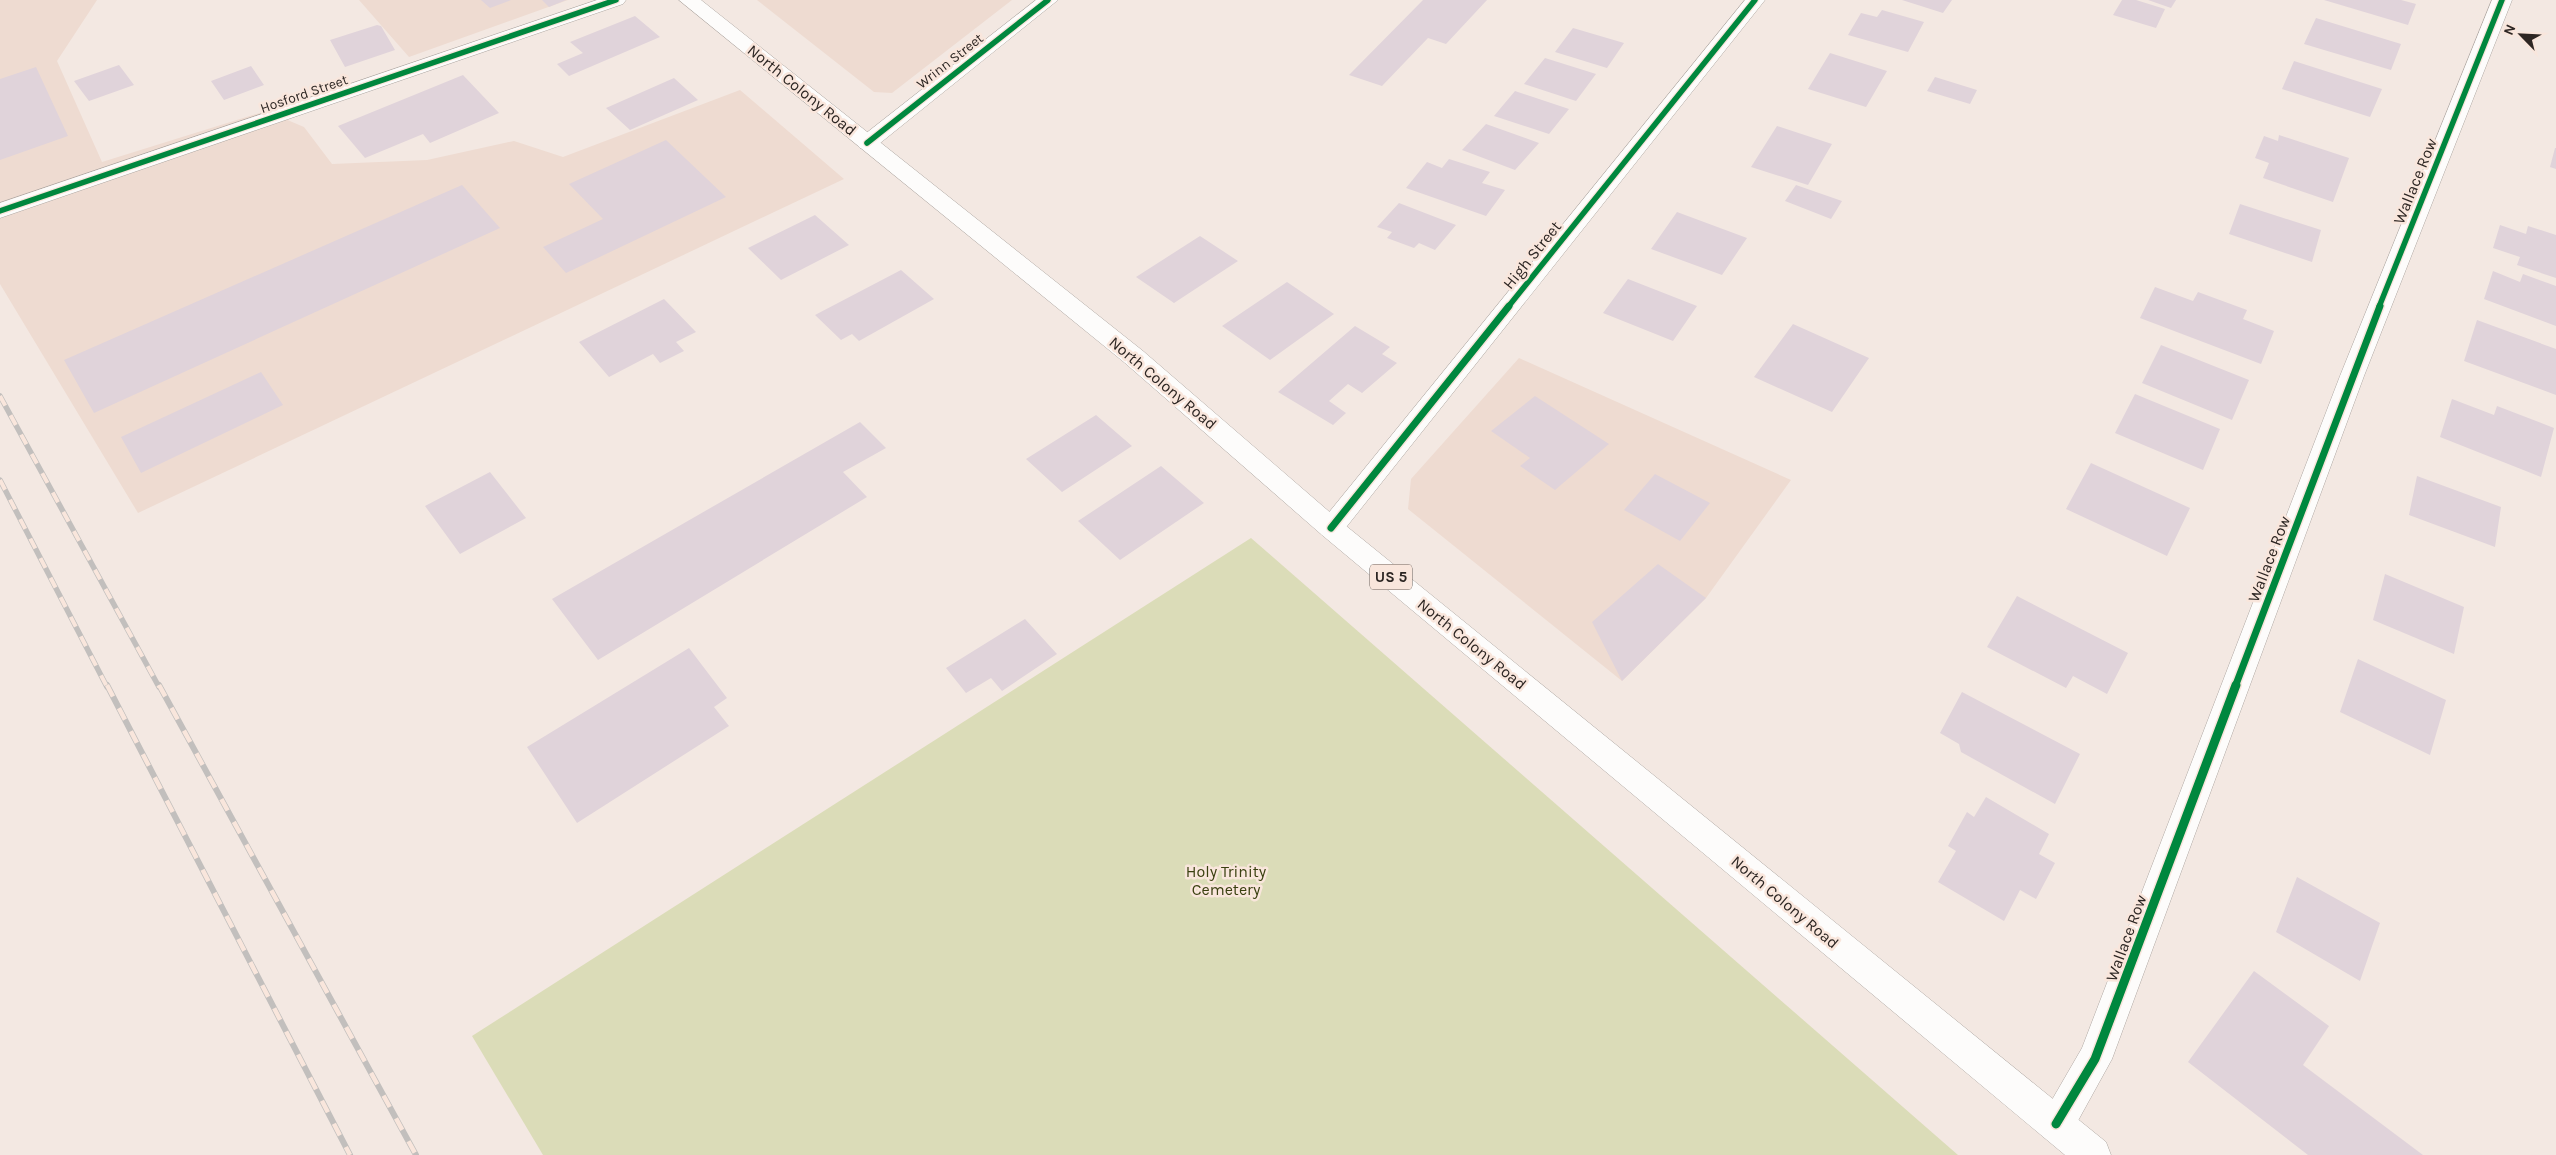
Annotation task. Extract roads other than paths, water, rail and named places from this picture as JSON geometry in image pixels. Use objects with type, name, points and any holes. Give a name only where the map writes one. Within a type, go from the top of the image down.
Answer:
[{"type":"street","name":"Hosford Street","points":[[0,211],[616,0]]},
{"type":"street","name":"North Colony Road","points":[[689,0],[1134,358],[1331,528],[2094,1155]]},
{"type":"street","name":"Wrinn Street","points":[[867,143],[1048,0]]},
{"type":"street","name":"High Street","points":[[1331,528],[1755,0]]},
{"type":"street","name":"Wallace Row","points":[[2056,1124],[2095,1059],[2352,376],[2502,0]]},
{"type":"railway","points":[[0,396],[159,687]]},
{"type":"railway","points":[[0,480],[107,687]]},
{"type":"railway","points":[[107,685],[350,1155]]},
{"type":"railway","points":[[159,685],[416,1155]]},
{"type":"park label","name":"Holy Trinity Cemetery","points":[[1226,880]]}]
